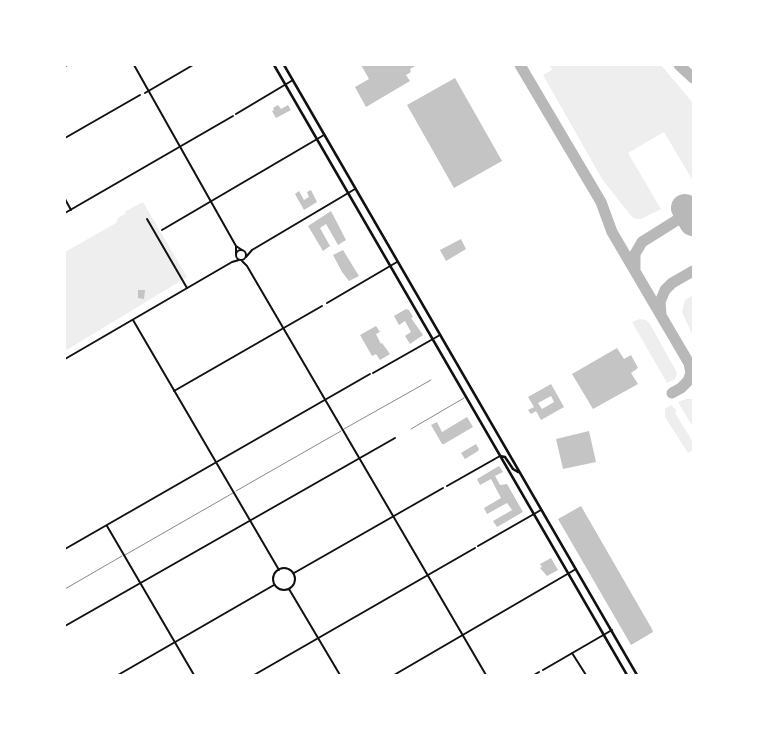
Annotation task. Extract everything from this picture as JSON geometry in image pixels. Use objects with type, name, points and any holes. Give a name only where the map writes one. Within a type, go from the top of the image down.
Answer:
[{"type":"main road","points":[[274,65],[627,675]]},
{"type":"main road","points":[[284,65],[638,675]]},
{"type":"main road","points":[[472,410],[480,405]]},
{"type":"main road","points":[[500,456],[506,457],[513,469],[520,472]]},
{"type":"street","points":[[134,65],[236,246],[243,251],[246,257],[246,264]]},
{"type":"street","points":[[145,92],[193,65]]},
{"type":"street","points":[[236,114],[293,80]]},
{"type":"street","points":[[65,138],[140,95]]},
{"type":"street","points":[[65,213],[233,116]]},
{"type":"street","points":[[162,230],[324,135]]},
{"type":"street","points":[[65,359],[232,262],[246,257],[252,250],[355,189]]},
{"type":"street","points":[[65,199],[71,210]]},
{"type":"street","points":[[147,219],[187,288]]},
{"type":"street","points":[[232,262],[236,254],[236,246]]},
{"type":"street","points":[[236,254],[252,250]]},
{"type":"street","points":[[236,254],[246,264],[486,675]]},
{"type":"street","points":[[327,303],[397,262]]},
{"type":"street","points":[[174,391],[322,306]]},
{"type":"street","points":[[132,319],[279,570]]},
{"type":"street","points":[[65,549],[440,334]]},
{"type":"street","points":[[65,626],[395,438]]},
{"type":"street","points":[[447,486],[500,456]]},
{"type":"street","points":[[294,573],[443,488]]},
{"type":"street","points":[[478,546],[541,510]]},
{"type":"street","points":[[107,526],[194,675]]},
{"type":"street","points":[[254,675],[475,548]]},
{"type":"street","points":[[288,569],[294,573],[295,582],[289,589],[281,590],[274,585],[273,577],[279,570],[288,569]]},
{"type":"street","points":[[394,675],[576,570]]},
{"type":"street","points":[[118,675],[274,585]]},
{"type":"street","points":[[289,589],[340,675]]},
{"type":"street","points":[[543,670],[612,630]]},
{"type":"street","points":[[572,653],[586,675]]},
{"type":"street","points":[[534,675],[539,672]]},
{"type":"lane","points":[[65,589],[431,380]]},
{"type":"lane","points":[[411,429],[465,397]]},
{"type":"shaded area","points":[[550,65],[661,65],[693,103],[693,181],[664,132],[628,153],[661,209],[641,219],[632,217],[602,179],[543,75],[552,70]]},
{"type":"shaded area","points":[[143,202],[187,277],[65,351],[65,252],[116,223],[118,218],[125,214],[126,211]]},
{"type":"shaded area","points":[[693,295],[693,336],[682,312],[685,300]]},
{"type":"shaded area","points":[[640,319],[646,320],[650,324],[676,371],[675,379],[667,383],[632,322]]},
{"type":"shaded area","points":[[686,399],[693,400],[693,427],[678,402]]},
{"type":"shaded area","points":[[671,405],[677,411],[675,413],[693,442],[693,450],[688,453],[665,417],[665,409]]},
{"type":"building","points":[[361,65],[417,65],[410,69],[411,72],[406,75],[410,81],[366,107],[355,87],[369,79]]},
{"type":"building","points":[[455,78],[502,161],[454,188],[407,105]]},
{"type":"building","points":[[278,105],[281,109],[288,105],[291,110],[276,118],[272,111]]},
{"type":"building","points":[[311,190],[317,202],[304,210],[295,194],[299,191],[304,200],[309,197],[307,192]]},
{"type":"building","points":[[331,211],[346,240],[338,245],[326,224],[320,228],[330,246],[323,251],[308,226]]},
{"type":"building","points":[[461,239],[466,249],[446,261],[440,250]]},
{"type":"building","points":[[343,250],[359,276],[349,281],[333,255]]},
{"type":"building","points":[[138,290],[145,290],[144,299],[138,298]]},
{"type":"building","points":[[406,309],[409,310],[413,317],[411,318],[423,335],[410,344],[405,336],[411,332],[405,321],[399,325],[394,316]]},
{"type":"building","points":[[376,326],[380,332],[376,334],[381,344],[390,354],[380,360],[376,354],[372,356],[360,335]]},
{"type":"building","points":[[617,348],[624,359],[631,355],[638,368],[631,373],[638,384],[593,409],[572,374]]},
{"type":"building","points":[[551,384],[564,407],[541,420],[536,411],[531,414],[528,410],[534,407],[528,397]],"holes":[[[551,396],[554,402],[542,409],[538,403]]]},
{"type":"building","points":[[467,417],[473,427],[444,444],[442,444],[431,425],[437,422],[442,432]]},
{"type":"building","points":[[589,431],[596,462],[563,469],[556,439]]},
{"type":"building","points":[[476,444],[479,449],[478,451],[465,459],[461,453]]},
{"type":"building","points":[[499,466],[503,472],[495,476],[500,485],[507,484],[523,512],[497,527],[493,521],[512,510],[507,503],[487,514],[484,508],[501,498],[491,479],[480,485],[477,479]]},
{"type":"building","points":[[581,506],[652,629],[653,632],[631,645],[558,519]]},
{"type":"building","points":[[551,558],[558,570],[547,576],[540,568],[542,567],[540,564]]},
{"type":"taxiway","points":[[520,65],[601,202],[612,232],[693,370]]},
{"type":"taxiway","points":[[679,65],[693,78]]},
{"type":"taxiway","points":[[635,270],[635,254],[642,242],[693,210]]},
{"type":"taxiway","points":[[661,315],[660,302],[665,290],[672,283],[693,271]]},
{"type":"taxiway","points":[[672,393],[688,381],[691,373],[689,363]]},
{"type":"runway","points":[[685,208],[693,222]]}]
